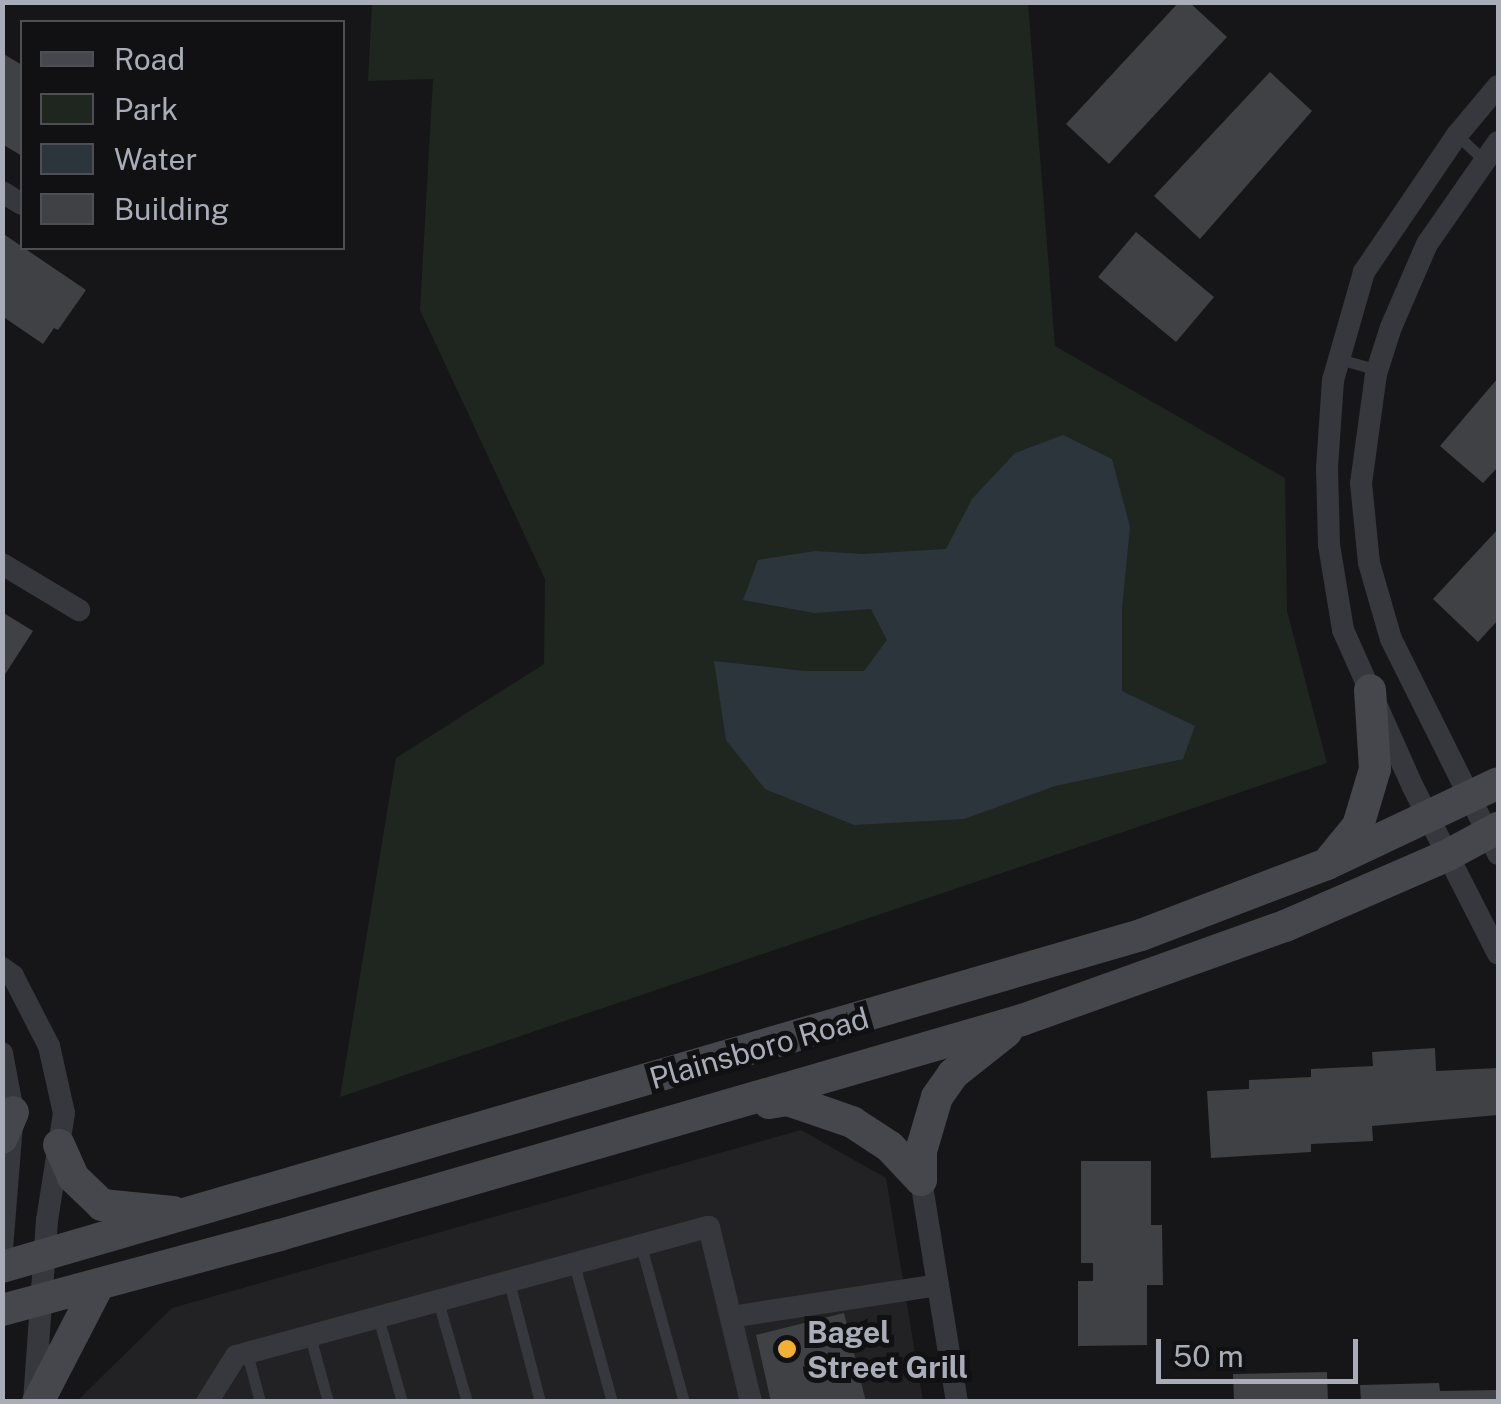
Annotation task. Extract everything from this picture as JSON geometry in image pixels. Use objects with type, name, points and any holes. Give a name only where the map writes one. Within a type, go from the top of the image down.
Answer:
[{"type":"street","points":[[1498,86],[1457,135],[1364,272],[1333,380],[1327,468],[1329,545],[1343,630],[1428,817],[1498,954]]},
{"type":"street","points":[[1491,151],[1426,244],[1391,327],[1378,370],[1361,483],[1369,563],[1391,639],[1468,797],[1495,838]]},
{"type":"street","points":[[2,564],[79,610]]},
{"type":"street","points":[[1326,864],[1358,826],[1375,769],[1370,690]]},
{"type":"street","name":"Plainsboro Road","points":[[2,1267],[1098,948],[1326,864],[1498,783]]},
{"type":"street","name":"Plainsboro Road","points":[[2,1310],[98,1286],[1022,1020],[1285,926],[1495,838]]},
{"type":"street","points":[[2,968],[14,976],[58,1071],[64,1113],[39,1300],[36,1402]]},
{"type":"street","points":[[957,1402],[922,1180],[921,1151],[937,1097],[974,1055],[1022,1020]]},
{"type":"street","points":[[2,1053],[8,1125],[2,1249]]},
{"type":"street","points":[[715,1110],[788,1100],[825,1110],[872,1133],[922,1180]]},
{"type":"street","points":[[59,1145],[74,1177],[102,1205],[198,1212]]},
{"type":"street","points":[[207,1402],[236,1356],[710,1227],[751,1402]]},
{"type":"street","points":[[730,1317],[938,1284]]},
{"type":"street","points":[[36,1402],[98,1286]]},
{"type":"lane","points":[[1457,135],[1491,151]]},
{"type":"lane","points":[[1339,360],[1378,370]]},
{"type":"lane","points":[[641,1246],[684,1402]]},
{"type":"lane","points":[[574,1264],[612,1402]]},
{"type":"lane","points":[[509,1282],[540,1402]]},
{"type":"lane","points":[[438,1301],[466,1402]]},
{"type":"lane","points":[[378,1318],[402,1402]]},
{"type":"lane","points":[[310,1336],[328,1402]]},
{"type":"lane","points":[[247,1353],[260,1402]]},
{"type":"shaded area","points":[[801,1130],[886,1178],[923,1401],[76,1402],[172,1308]]},
{"type":"green space","points":[[372,3],[1028,3],[1055,346],[1285,478],[1287,611],[1327,763],[340,1097],[396,758],[544,664],[545,579],[420,310],[433,79],[368,81]]},
{"type":"water","points":[[1063,435],[1112,459],[1130,527],[1122,608],[1122,691],[1195,726],[1183,759],[1055,786],[964,819],[854,825],[765,789],[726,740],[714,661],[804,671],[864,671],[887,640],[871,609],[814,613],[743,600],[758,560],[815,551],[863,554],[946,549],[972,499],[1015,453]]},
{"type":"building","points":[[1179,2],[1189,2],[1227,37],[1109,164],[1066,124]]},
{"type":"building","points":[[2,53],[20,64],[20,155],[2,144]]},
{"type":"building","points":[[1270,72],[1312,111],[1200,239],[1154,196]]},
{"type":"building","points":[[1136,232],[1214,297],[1176,342],[1098,277]]},
{"type":"building","points":[[2,233],[20,245],[20,250],[27,250],[86,290],[58,330],[54,328],[43,344],[2,316]]},
{"type":"building","points":[[1498,378],[1498,467],[1483,483],[1440,446]]},
{"type":"building","points":[[1498,529],[1498,620],[1478,642],[1433,599]]},
{"type":"building","points":[[2,612],[33,631],[2,679]]},
{"type":"building","points":[[1435,1048],[1436,1071],[1498,1068],[1498,1115],[1372,1126],[1373,1141],[1311,1144],[1311,1152],[1211,1158],[1207,1091],[1249,1089],[1249,1080],[1311,1077],[1311,1069],[1373,1066],[1372,1052]]},
{"type":"building","points":[[1081,1161],[1151,1161],[1151,1225],[1162,1225],[1163,1285],[1147,1285],[1147,1345],[1078,1346],[1078,1281],[1093,1281],[1093,1263],[1081,1263]]},
{"type":"building","points":[[844,1313],[866,1402],[771,1402],[756,1335]]},
{"type":"building","points":[[1327,1372],[1328,1402],[1234,1402],[1233,1374]]},
{"type":"building","points":[[1439,1383],[1440,1391],[1498,1390],[1498,1402],[1361,1402],[1360,1385]]},
{"type":"place","name":"Bagel Street Grill","points":[[787,1349]]}]
